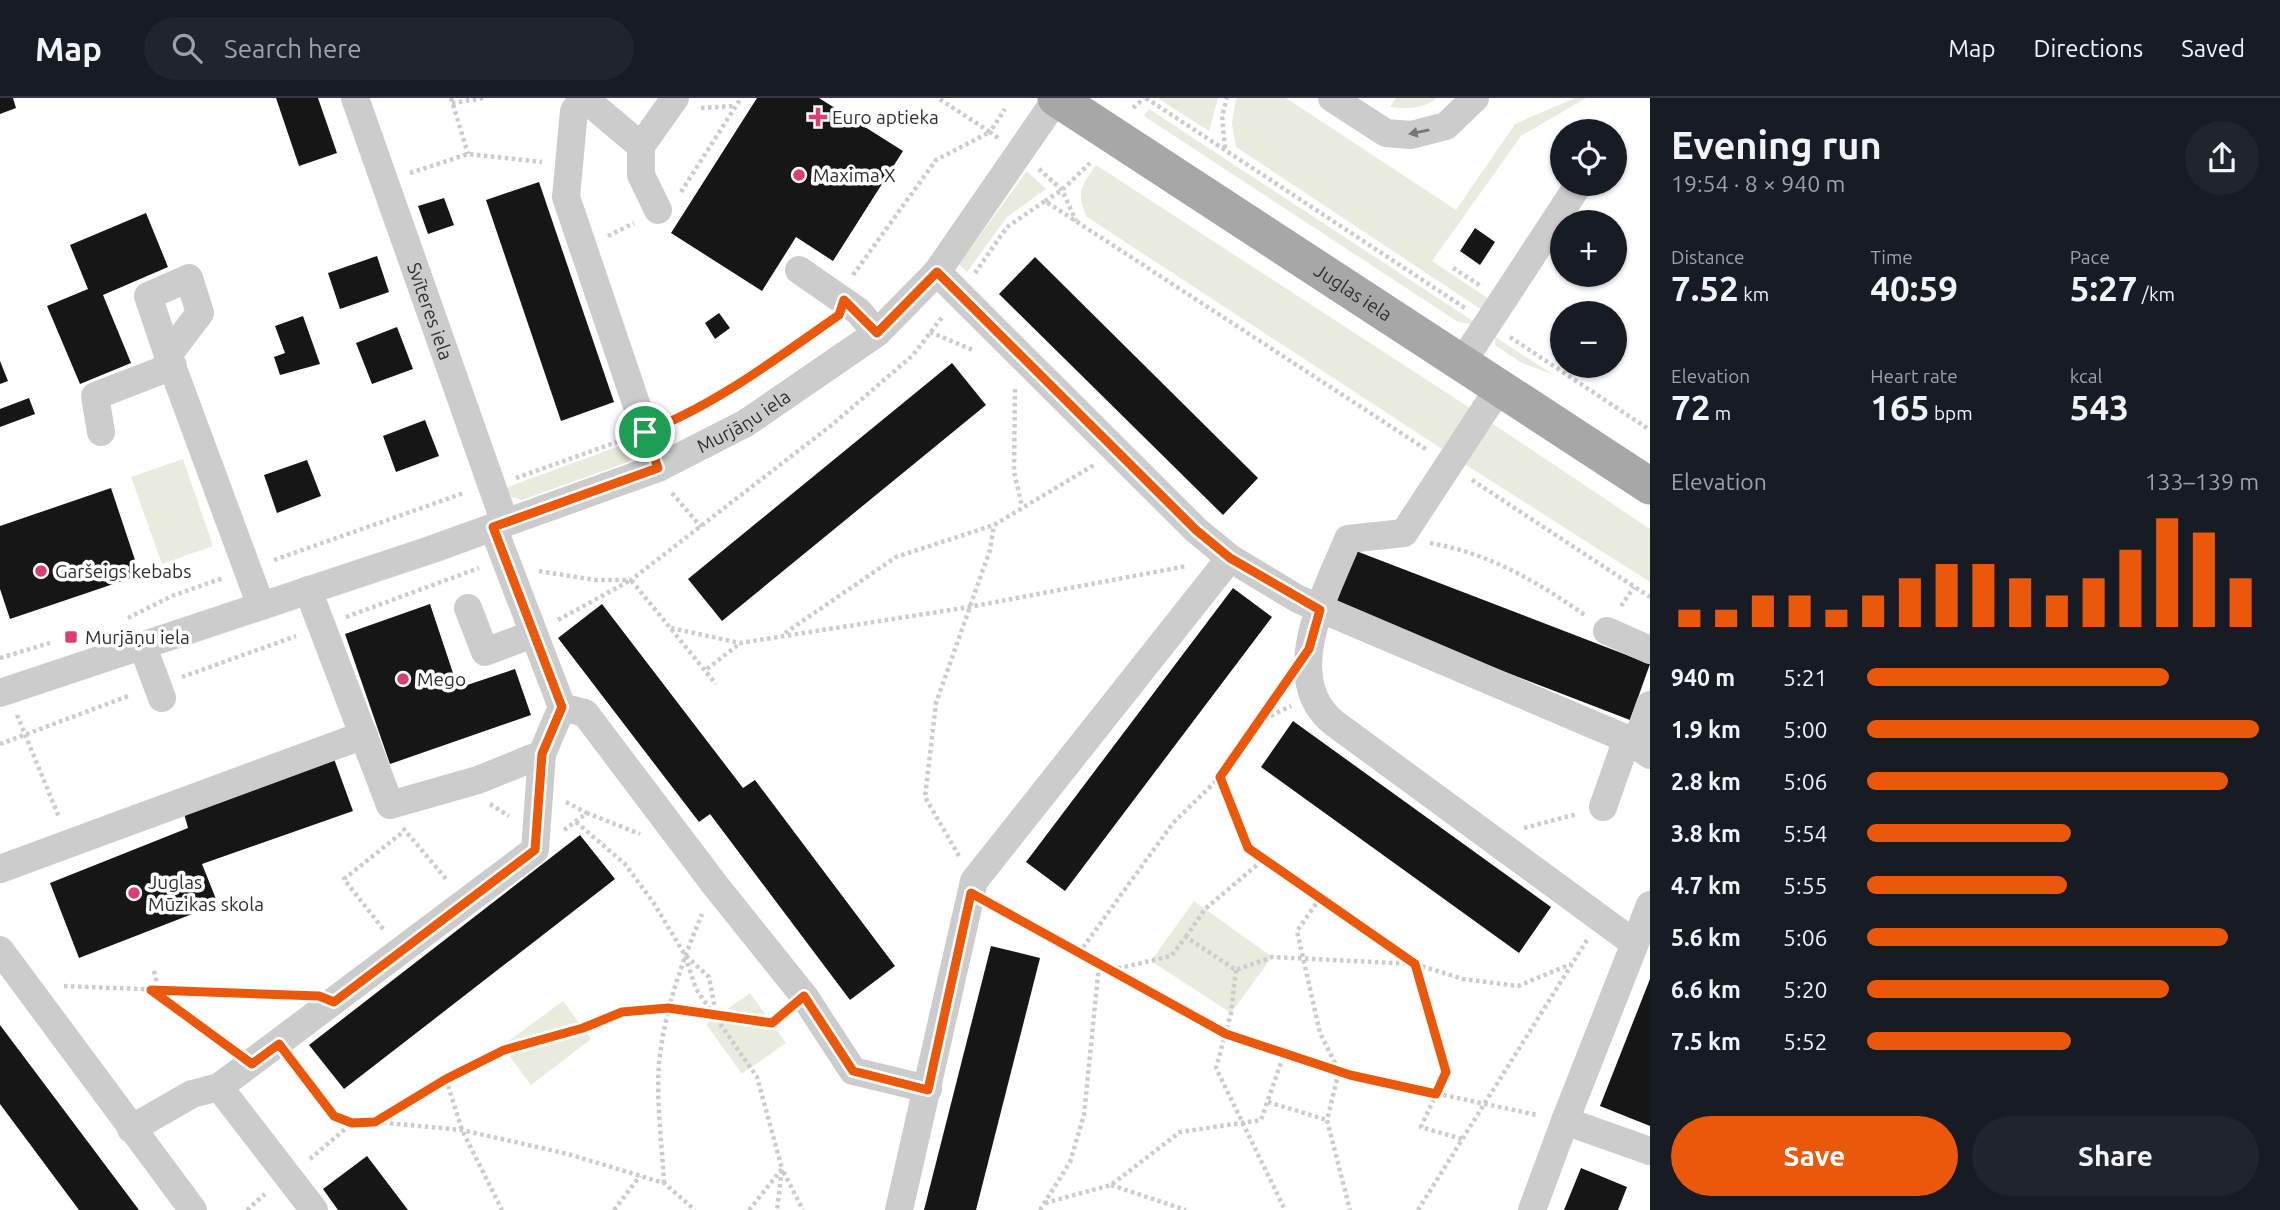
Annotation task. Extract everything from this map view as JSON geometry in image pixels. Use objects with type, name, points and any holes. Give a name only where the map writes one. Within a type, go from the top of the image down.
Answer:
[{"type":"main road","name":"Juglas iela","points":[[1056,98],[1650,486]]},
{"type":"street","name":"Svīteres iela","points":[[355,98],[491,485],[499,525],[533,634],[562,707]]},
{"type":"street","points":[[641,146],[584,98],[574,111],[566,197],[658,468]]},
{"type":"street","points":[[658,210],[641,176],[641,146],[675,98]]},
{"type":"street","name":"Murjāņu iela","points":[[4,692],[143,647],[658,468],[746,423],[877,333],[937,272],[1056,98]]},
{"type":"street","points":[[1332,98],[1386,133],[1412,135],[1446,125],[1475,98]]},
{"type":"street","points":[[1461,364],[1571,196]]},
{"type":"street","points":[[799,270],[844,300],[877,333]]},
{"type":"street","points":[[937,272],[1196,530],[1230,558],[1320,610],[1638,746]]},
{"type":"street","points":[[101,432],[95,396],[171,361],[261,606]]},
{"type":"street","points":[[1499,388],[1404,533],[1349,539],[1320,610],[1309,649],[1309,688],[1321,713],[1634,943]]},
{"type":"street","points":[[899,1210],[972,887],[1230,558]]},
{"type":"street","points":[[308,590],[390,805],[461,785],[542,754]]},
{"type":"street","points":[[468,608],[485,652],[533,634]]},
{"type":"street","points":[[1607,631],[1650,650]]},
{"type":"street","points":[[143,647],[162,698]]},
{"type":"street","points":[[1603,807],[1638,746],[1650,705]]},
{"type":"street","points":[[131,1129],[192,1094],[219,1087],[252,1064],[466,902],[535,842],[542,754],[562,707],[585,713],[690,853],[804,996],[853,1071],[928,1090]]},
{"type":"street","points":[[0,869],[364,736]]},
{"type":"street","points":[[1532,1210],[1650,905]]},
{"type":"street","points":[[0,950],[193,1210]]},
{"type":"street","points":[[219,1087],[314,1210]]},
{"type":"street","points":[[1565,1121],[1650,1151]]},
{"type":"path","points":[[468,154],[452,101],[484,98]]},
{"type":"path","points":[[938,98],[1002,141]]},
{"type":"path","points":[[1133,107],[1145,98],[1157,105],[1650,429]]},
{"type":"path","points":[[1225,149],[1222,116],[1227,98]]},
{"type":"path","points":[[119,621],[245,561],[523,477],[664,425],[750,376],[839,315],[854,271],[936,160],[990,132],[1005,109]]},
{"type":"path","points":[[383,183],[468,154],[570,166]]},
{"type":"path","points":[[1045,201],[1062,190],[1090,163]]},
{"type":"path","points":[[1033,164],[1062,190],[1077,222],[1650,597]]},
{"type":"path","points":[[930,332],[982,353]]},
{"type":"path","points":[[1015,383],[1014,472],[1022,506]]},
{"type":"path","points":[[781,636],[896,557],[994,525],[1022,506],[1085,473],[1115,448]]},
{"type":"path","points":[[658,468],[663,482],[701,527]]},
{"type":"path","points":[[994,525],[990,550],[936,703],[925,797],[972,887],[1099,965],[1226,1034],[1339,1071],[1565,1121]]},
{"type":"path","points":[[1404,533],[1422,542],[1459,548],[1533,579],[1607,631]]},
{"type":"path","points":[[671,628],[740,643],[969,607],[1230,558]]},
{"type":"path","points":[[533,634],[631,580],[716,684]]},
{"type":"path","points":[[0,658],[60,641]]},
{"type":"path","points":[[706,669],[740,643]]},
{"type":"path","points":[[1079,953],[1172,823],[1220,777],[1309,649]]},
{"type":"path","points":[[4,692],[70,844]]},
{"type":"path","points":[[1220,777],[1248,848],[1415,964],[1446,1072],[1421,1127],[1462,1139]]},
{"type":"path","points":[[461,785],[535,842],[576,822],[587,813],[690,853]]},
{"type":"path","points":[[390,805],[405,830],[466,902]]},
{"type":"path","points":[[1490,838],[1603,807]]},
{"type":"path","points":[[576,822],[625,864],[653,902],[685,955],[696,989],[757,1077],[782,1169],[803,1210]]},
{"type":"path","points":[[401,951],[344,879],[405,830]]},
{"type":"path","points":[[1111,970],[1171,956],[1205,909],[1264,859]]},
{"type":"path","points":[[664,1183],[659,1065],[668,1008],[685,955],[715,885]]},
{"type":"path","points":[[1320,898],[1297,931],[1320,1033],[1339,1071],[1327,1120],[1350,1210]]},
{"type":"path","points":[[1418,1210],[1482,1104],[1602,920]]},
{"type":"path","points":[[1186,937],[1236,970]]},
{"type":"path","points":[[685,955],[709,977],[716,1015]]},
{"type":"path","points":[[1236,970],[1272,957],[1302,956],[1415,964],[1463,979],[1518,986],[1571,964]]},
{"type":"path","points":[[1040,1210],[1070,1162],[1084,1115],[1099,965]]},
{"type":"path","points":[[1236,970],[1226,1034],[1216,1068],[1285,1210]]},
{"type":"path","points":[[153,971],[159,990]]},
{"type":"path","points":[[57,986],[319,996],[334,1002]]},
{"type":"path","points":[[151,990],[252,1064]]},
{"type":"path","points":[[375,1122],[446,1079],[504,1050],[583,1028],[622,1012],[668,1008],[772,1023],[804,996]]},
{"type":"path","points":[[279,1044],[334,1116],[352,1123],[375,1122],[462,1130],[568,1154],[664,1183],[695,1210]]},
{"type":"path","points":[[1045,1203],[1111,1185],[1180,1132],[1261,1120],[1284,1054]]},
{"type":"path","points":[[446,1079],[462,1130],[502,1210]]},
{"type":"path","points":[[1268,1102],[1327,1120]]},
{"type":"path","points":[[289,1176],[352,1123]]},
{"type":"path","points":[[749,1210],[782,1169]]},
{"type":"path","points":[[778,1210],[782,1169]]},
{"type":"path","points":[[614,1210],[640,1176]]},
{"type":"path","points":[[1111,1185],[1186,1210]]},
{"type":"path","points":[[247,1210],[265,1194]]},
{"type":"shaded area","points":[[1161,98],[1218,98],[1209,131],[1159,99]]},
{"type":"shaded area","points":[[1236,98],[1286,98],[1456,210],[1515,124],[1575,98],[1586,98],[1521,136],[1432,261],[1489,299],[1482,310],[1236,147],[1232,123]]},
{"type":"shaded area","points":[[1396,98],[1437,98],[1415,107],[1390,107]]},
{"type":"shaded area","points":[[1149,109],[1473,321],[1471,324],[1458,322],[1144,116]]},
{"type":"shaded area","points":[[1096,165],[1470,408],[1442,449],[1087,217],[1081,195],[1087,178]]},
{"type":"shaded area","points":[[1027,171],[1046,189],[1007,217],[967,272],[959,264]]},
{"type":"shaded area","points":[[1495,337],[1550,373],[1520,362],[1495,345]]},
{"type":"shaded area","points":[[1487,420],[1650,529],[1650,582],[1463,463]]},
{"type":"shaded area","points":[[636,440],[636,449],[628,462],[522,500],[511,497],[505,488]]},
{"type":"shaded area","points":[[183,459],[213,546],[162,564],[131,477]]},
{"type":"shaded area","points":[[1194,901],[1272,957],[1231,1013],[1151,961]]},
{"type":"shaded area","points":[[750,993],[786,1043],[742,1074],[706,1024]]},
{"type":"shaded area","points":[[563,1001],[591,1039],[531,1085],[502,1046]]},
{"type":"building","points":[[0,98],[13,98],[16,108],[0,114]]},
{"type":"building","points":[[276,98],[318,98],[337,153],[299,166]]},
{"type":"building","points":[[757,98],[819,98],[903,151],[833,261],[796,237],[762,291],[671,233]]},
{"type":"building","points":[[539,182],[614,402],[561,421],[486,200]]},
{"type":"building","points":[[444,198],[454,225],[428,234],[418,206]]},
{"type":"building","points":[[146,213],[168,267],[103,295],[131,363],[80,384],[47,306],[88,289],[70,245]]},
{"type":"building","points":[[1475,228],[1495,242],[1480,265],[1460,251]]},
{"type":"building","points":[[377,256],[389,292],[340,309],[328,273]]},
{"type":"building","points":[[1035,257],[1258,478],[1223,515],[999,294]]},
{"type":"building","points":[[719,313],[730,328],[715,339],[705,323]]},
{"type":"building","points":[[303,316],[320,364],[280,375],[274,357],[285,353],[275,326]]},
{"type":"building","points":[[397,327],[413,369],[372,384],[356,343]]},
{"type":"building","points":[[0,361],[8,381],[0,384]]},
{"type":"building","points":[[952,363],[986,405],[722,621],[688,579]]},
{"type":"building","points":[[29,398],[35,414],[0,427],[0,409]]},
{"type":"building","points":[[425,420],[439,456],[396,472],[383,436]]},
{"type":"building","points":[[307,460],[321,496],[277,513],[264,475]]},
{"type":"building","points":[[111,488],[140,575],[10,619],[0,589],[0,526]]},
{"type":"building","points":[[1356,551],[1650,664],[1630,720],[1334,606]]},
{"type":"building","points":[[1233,588],[1272,617],[1065,891],[1026,862]]},
{"type":"building","points":[[430,604],[458,688],[515,669],[531,715],[390,764],[345,634]]},
{"type":"building","points":[[602,604],[743,788],[755,780],[895,966],[850,1000],[710,814],[699,822],[558,638]]},
{"type":"building","points":[[1293,721],[1551,907],[1519,953],[1261,767]]},
{"type":"building","points":[[333,756],[353,811],[202,864],[218,904],[79,958],[50,883],[188,828],[183,810]]},
{"type":"building","points":[[580,835],[615,879],[344,1089],[309,1045]]},
{"type":"building","points":[[991,946],[1040,958],[976,1210],[924,1210]]},
{"type":"building","points":[[1650,979],[1650,1126],[1600,1106]]},
{"type":"building","points":[[0,1025],[139,1210],[79,1210],[0,1104]]},
{"type":"building","points":[[367,1156],[408,1210],[338,1210],[323,1189]]},
{"type":"building","points":[[1581,1168],[1627,1187],[1618,1210],[1564,1210]]},
{"type":"place","name":"Euro aptieka","points":[[818,117]]},
{"type":"place","name":"Maxima X","points":[[799,175]]},
{"type":"place","name":"Garšeigs kebabs","points":[[41,571]]},
{"type":"place","name":"Murjāņu iela","points":[[71,637]]},
{"type":"place","name":"Mego","points":[[403,679]]},
{"type":"place","name":"Juglas Mūzikas skola","points":[[134,893]]},
{"type":"route","points":[[937,272],[1196,530],[1230,558],[1320,610],[1309,649],[1220,777],[1248,848],[1415,964],[1446,1072],[1436,1094],[1350,1075],[1226,1034],[971,893],[928,1090],[853,1071],[804,996],[772,1023],[668,1008],[622,1012],[583,1028],[504,1050],[446,1079],[375,1122],[352,1123],[334,1116],[279,1044],[252,1064],[151,990],[319,996],[334,1002],[535,850],[542,754],[562,707],[493,527],[658,468],[645,432],[664,425],[750,376],[839,315],[844,300],[858,311],[877,333],[937,272]]}]
